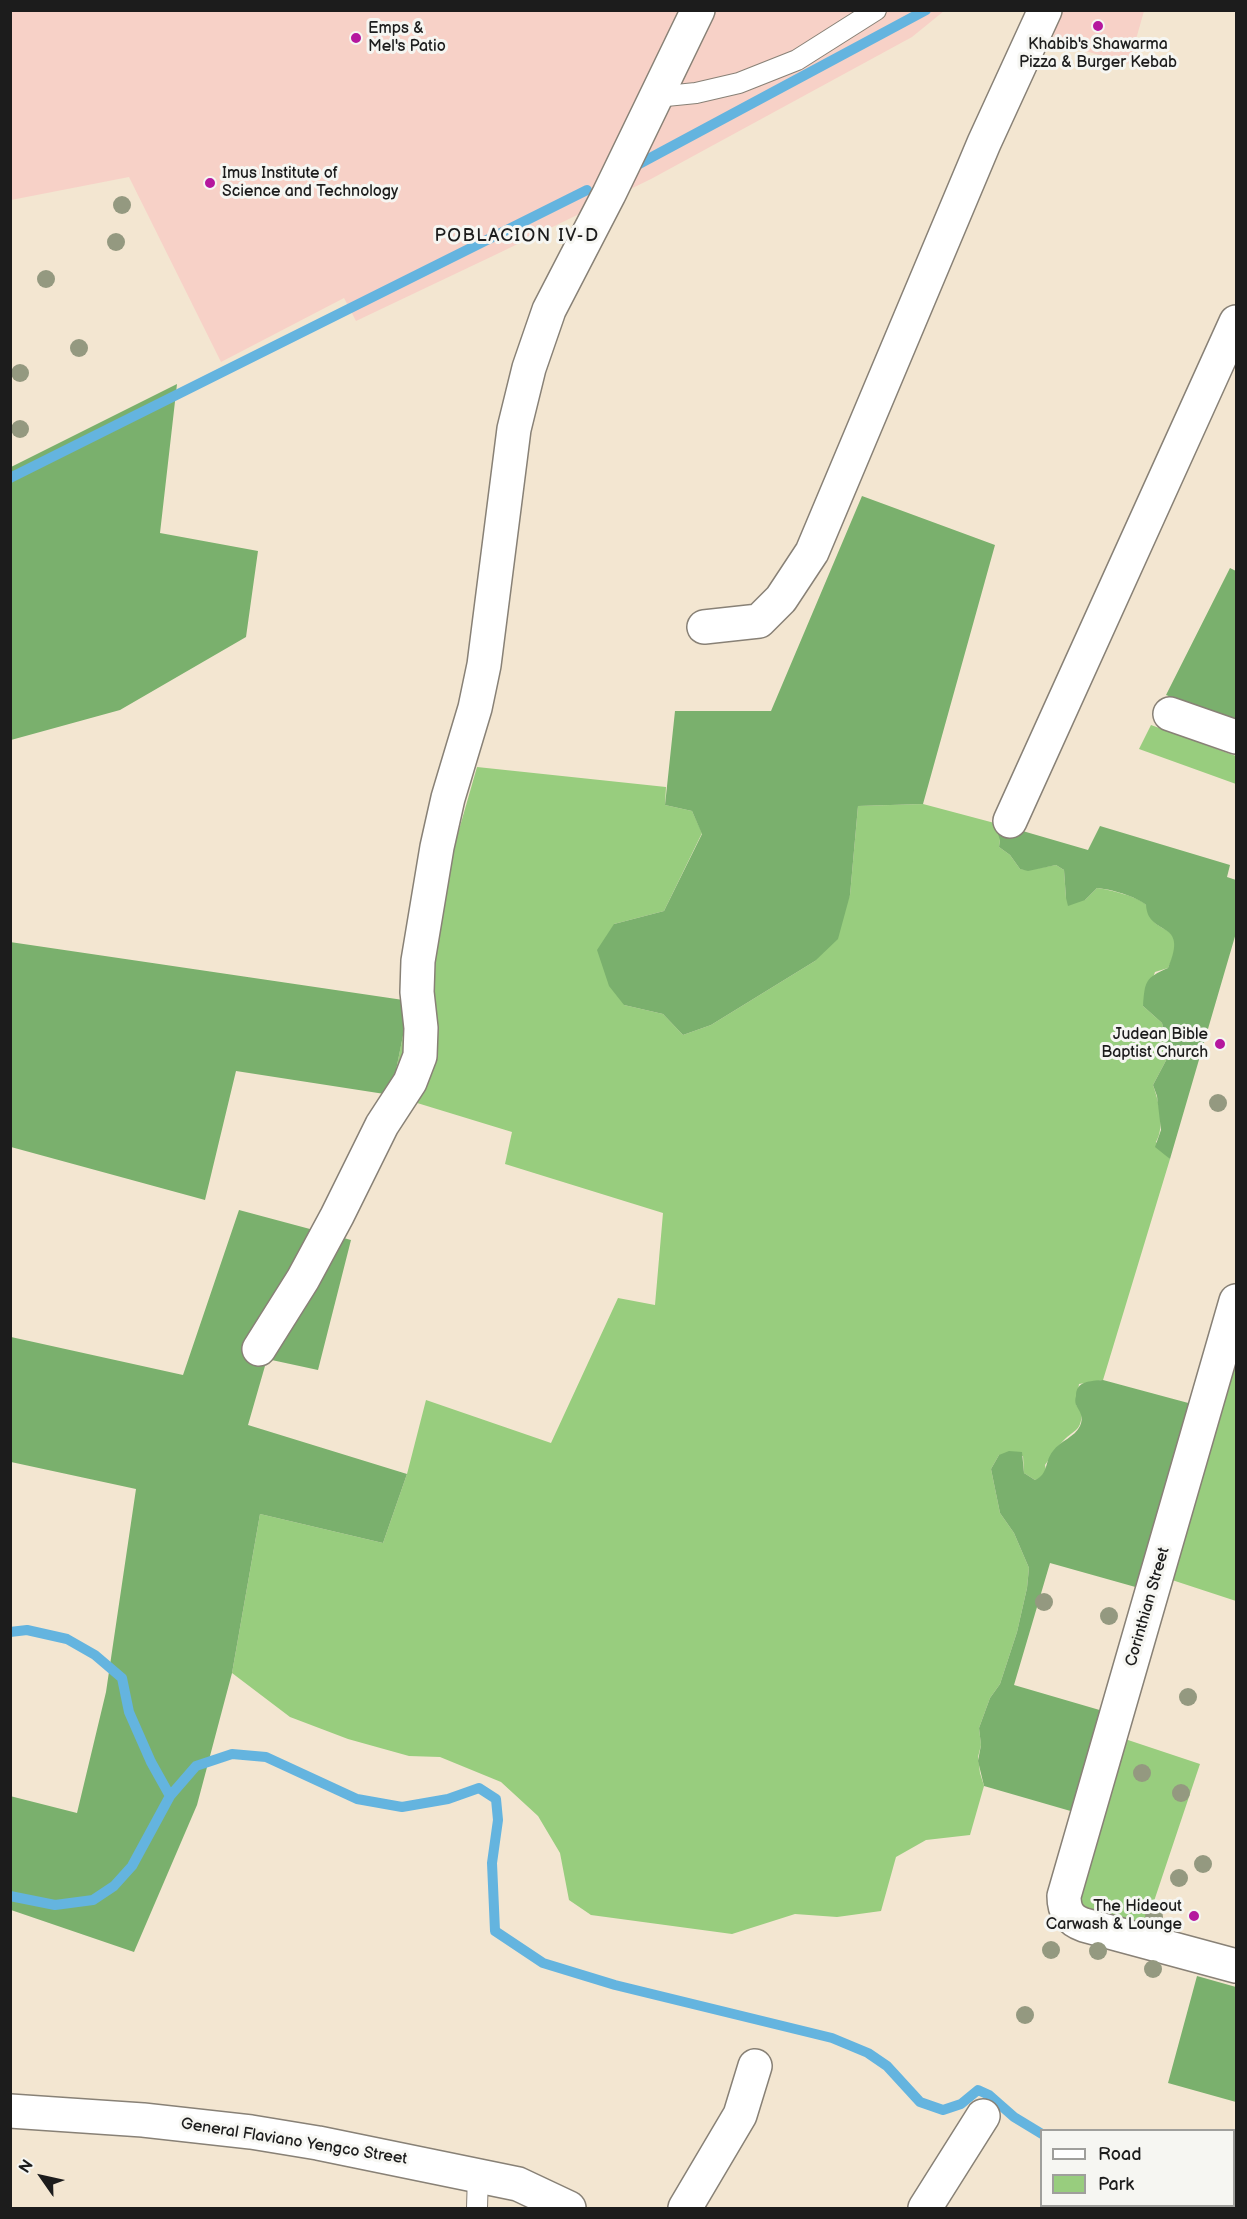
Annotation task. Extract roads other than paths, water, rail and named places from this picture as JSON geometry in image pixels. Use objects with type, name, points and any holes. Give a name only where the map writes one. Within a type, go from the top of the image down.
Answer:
[{"type":"street","points":[[259,1349],[303,1279],[382,1125],[410,1082],[420,1056],[418,961],[437,847],[448,798],[475,708],[484,665],[514,429],[527,378],[549,310],[609,194],[698,10]]},
{"type":"street","points":[[705,627],[759,621],[781,599],[812,552],[984,143],[1045,10]]},
{"type":"street","points":[[1010,821],[1236,322]]},
{"type":"street","points":[[1170,714],[1236,737]]},
{"type":"street","name":"Corinthian Street","points":[[1235,1310],[1064,1896],[1067,1914],[1074,1921],[1236,1966]]},
{"type":"street","points":[[686,2208],[740,2115],[755,2066]]},
{"type":"street","name":"General Flaviano Yengco Street","points":[[10,2111],[143,2120],[251,2132],[318,2143],[518,2184],[569,2208]]},
{"type":"street","points":[[925,2208],[984,2116]]},
{"type":"lane","points":[[656,97],[696,93],[738,83],[797,60],[876,10]]},
{"type":"lane","points":[[477,2208],[478,2174]]},
{"type":"waterway","points":[[639,164],[926,10]]},
{"type":"waterway","points":[[10,478],[587,190]]},
{"type":"waterway","points":[[10,1632],[27,1630],[67,1639],[95,1655],[122,1678],[129,1712],[151,1762],[170,1796]]},
{"type":"waterway","points":[[10,1896],[55,1905],[93,1900],[114,1886],[132,1866],[170,1796],[196,1766],[232,1754],[266,1757],[357,1799],[402,1807],[448,1799],[479,1788],[496,1799],[498,1820],[492,1863],[495,1931],[543,1963],[615,1985],[832,2038],[868,2053],[887,2066],[920,2102],[943,2110],[961,2104],[978,2090],[989,2095],[1014,2117],[1040,2133]]},
{"type":"place","name":"Khabib's Shawarma Pizza & Burger Kebab","points":[[1098,26]]},
{"type":"place","name":"Emps & Mel's Patio","points":[[356,38]]},
{"type":"place","name":"Imus Institute of Science and Technology","points":[[210,183]]},
{"type":"place","name":"Judean Bible Baptist Church","points":[[1220,1044]]},
{"type":"place","name":"The Hideout Carwash & Lounge","points":[[1194,1916]]},
{"type":"district","name":"POBLACION IV-D","points":[[517,236]]}]
